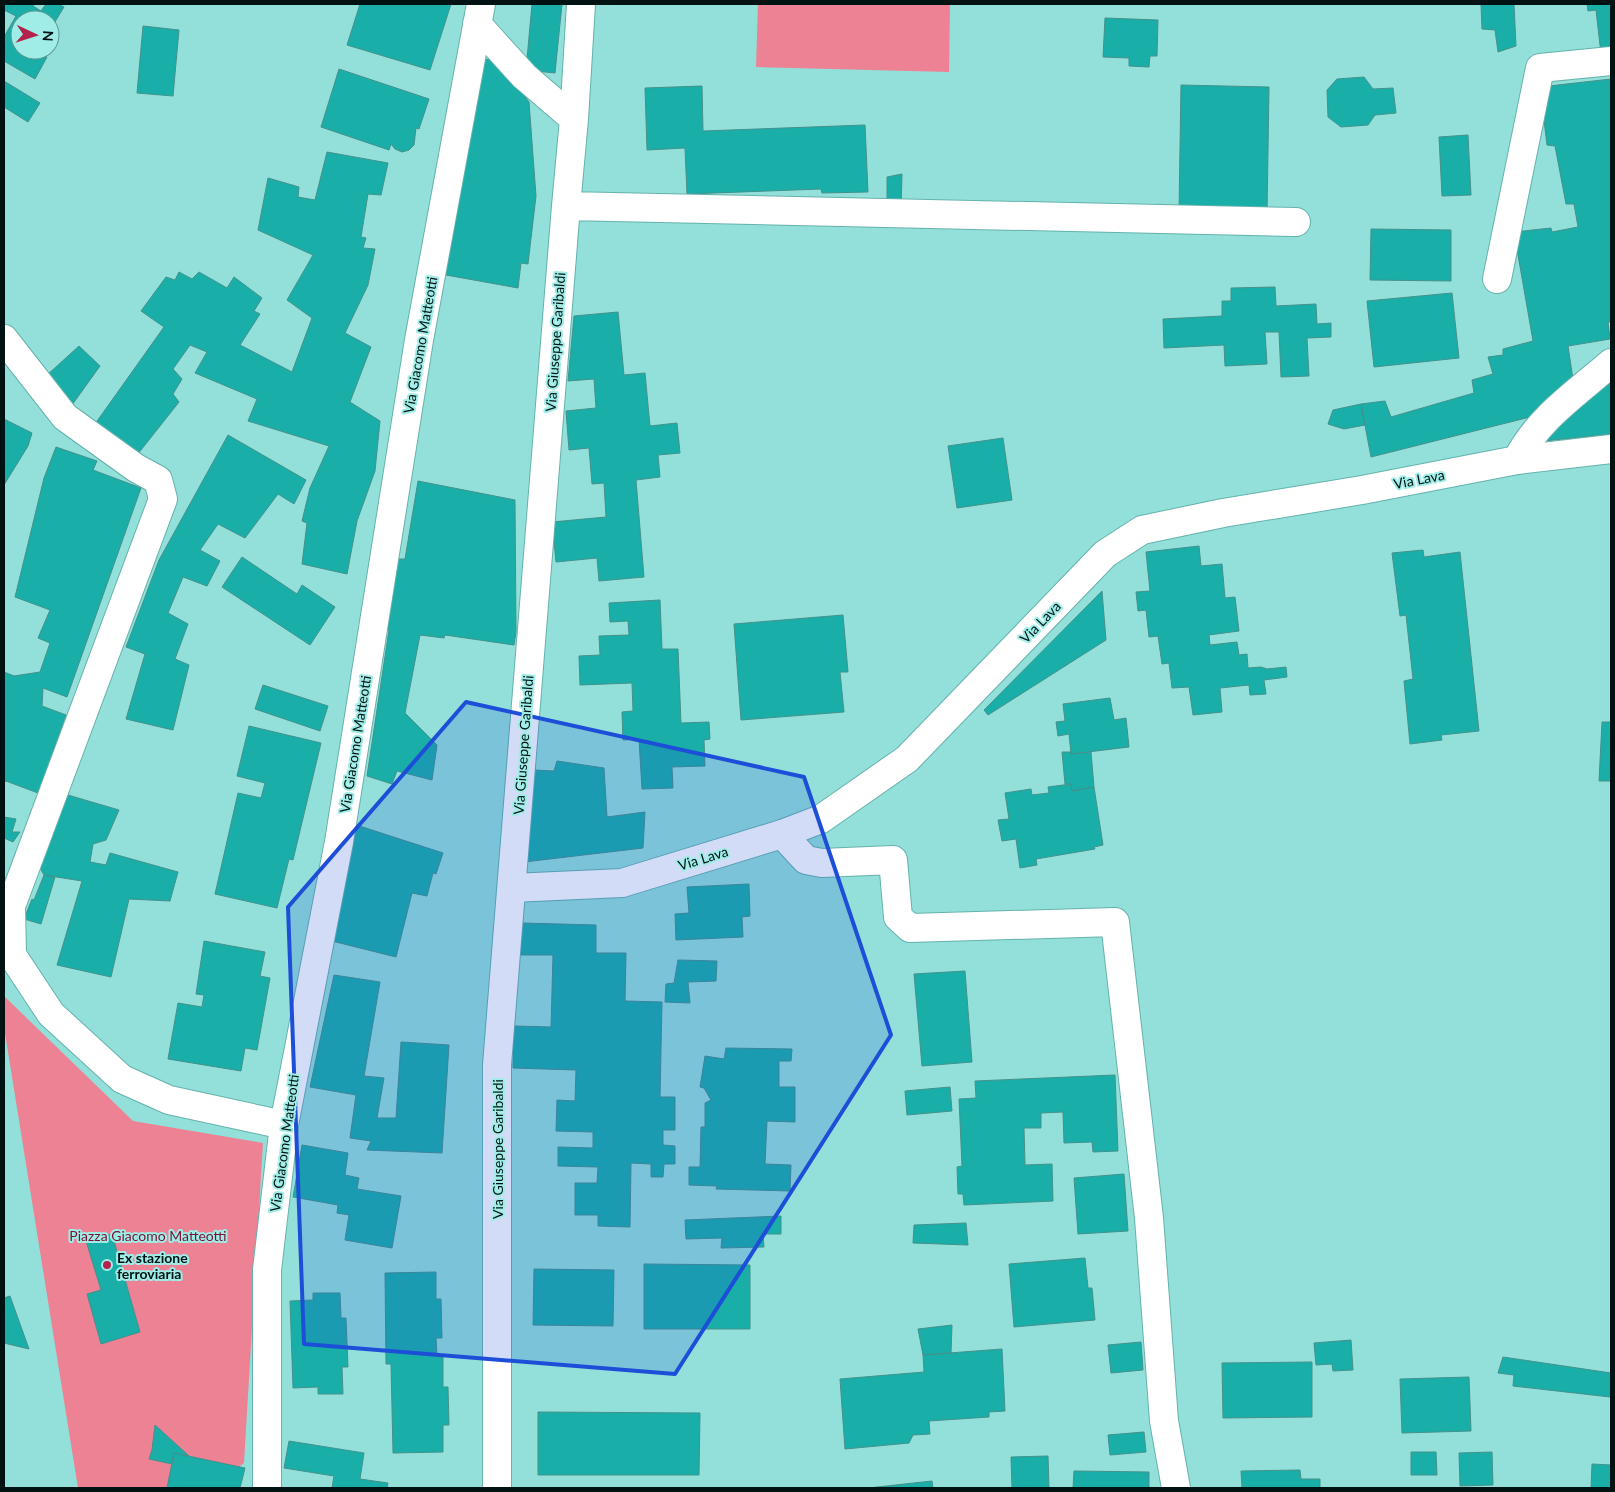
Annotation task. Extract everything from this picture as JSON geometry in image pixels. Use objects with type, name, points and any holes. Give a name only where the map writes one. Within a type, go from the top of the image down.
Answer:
[{"type":"street","name":"Via Giuseppe Garibaldi","points":[[497,1488],[497,1065],[574,119],[581,4]]},
{"type":"street","points":[[479,14],[524,76],[574,119]]},
{"type":"street","name":"Via Giacomo Matteotti","points":[[268,1488],[267,1270],[284,1125],[339,842],[420,340],[479,14]]},
{"type":"street","points":[[1497,280],[1540,68],[1611,61]]},
{"type":"street","points":[[566,206],[1296,222]]},
{"type":"street","points":[[4,339],[65,417],[136,468],[158,480],[163,499],[11,906],[12,955],[51,1014],[122,1078],[169,1100],[284,1125]]},
{"type":"street","points":[[1517,460],[1525,444],[1544,421],[1611,363]]},
{"type":"street","name":"Via Lava","points":[[512,888],[622,883],[782,834],[821,819],[907,758],[1105,554],[1142,530],[1223,513],[1362,490],[1517,460],[1611,449]]},
{"type":"street","points":[[782,834],[806,860],[822,863],[893,860],[898,916],[910,928],[1116,922],[1149,1218],[1164,1421],[1176,1488]]},
{"type":"highlighted area","points":[[466,702],[804,777],[891,1035],[675,1374],[304,1344],[288,907]]},
{"type":"green space","points":[[758,4],[950,4],[949,72],[756,67]]},
{"type":"green space","name":"Piazza Giacomo Matteotti","points":[[4,996],[133,1121],[263,1143],[244,1463],[210,1488],[78,1488],[4,1027]]},
{"type":"building","points":[[4,4],[35,4],[33,6],[39,10],[10,10],[10,13],[4,10]]},
{"type":"building","points":[[46,4],[58,4],[64,7],[60,14],[60,10],[42,10]]},
{"type":"building","points":[[360,4],[451,4],[430,70],[347,45]]},
{"type":"building","points":[[532,4],[562,4],[555,73],[526,70]]},
{"type":"building","points":[[1481,4],[1514,4],[1516,46],[1498,52],[1495,30],[1482,29]]},
{"type":"building","points":[[1587,4],[1611,4],[1611,53],[1601,54],[1596,10],[1588,11]]},
{"type":"building","points":[[1105,18],[1158,20],[1157,56],[1150,56],[1149,67],[1129,66],[1129,58],[1103,57]]},
{"type":"building","points":[[10,26],[10,60],[45,60],[35,79],[4,61],[4,37]]},
{"type":"building","points":[[143,26],[179,30],[173,96],[137,93]]},
{"type":"building","points":[[484,59],[497,61],[529,102],[536,196],[528,264],[521,263],[518,288],[446,275]]},
{"type":"building","points":[[339,69],[429,99],[419,129],[416,128],[414,145],[409,150],[402,152],[395,149],[391,144],[389,150],[321,127]]},
{"type":"building","points":[[1364,77],[1373,89],[1393,88],[1396,113],[1375,115],[1368,125],[1341,127],[1328,117],[1327,90],[1337,79]]},
{"type":"building","points":[[1611,79],[1611,322],[1608,322],[1610,339],[1568,346],[1574,386],[1542,414],[1371,457],[1361,404],[1385,401],[1391,417],[1474,393],[1472,380],[1493,374],[1488,357],[1503,355],[1503,349],[1533,341],[1514,232],[1551,228],[1552,232],[1578,227],[1574,204],[1566,204],[1555,146],[1547,145],[1540,87]]},
{"type":"building","points":[[4,81],[40,103],[28,122],[4,107]]},
{"type":"building","points":[[1181,85],[1269,87],[1267,214],[1179,212]]},
{"type":"building","points":[[702,86],[703,131],[865,125],[868,192],[822,193],[821,189],[687,194],[685,148],[647,150],[645,88]]},
{"type":"building","points":[[1468,135],[1471,195],[1442,196],[1439,137]]},
{"type":"building","points":[[327,152],[388,163],[381,195],[368,194],[361,237],[366,238],[363,248],[375,249],[368,285],[345,333],[371,347],[350,402],[380,421],[375,471],[357,521],[347,574],[302,564],[307,523],[302,521],[310,488],[329,446],[248,421],[257,399],[195,373],[207,352],[190,345],[173,369],[182,379],[173,394],[179,402],[137,455],[95,424],[164,327],[141,311],[166,277],[175,280],[179,272],[192,279],[199,272],[227,288],[234,277],[262,298],[254,311],[260,314],[240,345],[292,372],[312,318],[287,300],[313,255],[258,230],[268,178],[299,187],[298,197],[315,200]]},
{"type":"building","points":[[902,174],[901,209],[887,208],[887,177]]},
{"type":"building","points":[[1371,229],[1451,230],[1451,281],[1370,280]]},
{"type":"building","points":[[1275,287],[1276,306],[1316,304],[1317,324],[1331,323],[1331,337],[1307,338],[1309,376],[1281,377],[1279,332],[1265,332],[1267,364],[1225,366],[1224,345],[1164,348],[1163,319],[1222,316],[1222,301],[1231,301],[1231,288]]},
{"type":"building","points":[[1452,293],[1459,358],[1374,367],[1367,301]]},
{"type":"building","points":[[618,312],[624,375],[645,373],[650,426],[677,423],[680,453],[658,455],[660,477],[636,480],[644,577],[599,581],[597,558],[556,562],[552,522],[606,517],[604,483],[592,484],[589,448],[569,450],[566,411],[596,408],[594,379],[568,381],[574,316]]},
{"type":"building","points":[[79,346],[100,366],[72,405],[46,376]]},
{"type":"building","points":[[1611,367],[1611,434],[1545,441]]},
{"type":"building","points":[[1361,404],[1365,425],[1344,429],[1328,424],[1333,410]]},
{"type":"building","points":[[4,419],[32,433],[28,446],[4,485]]},
{"type":"building","points":[[228,435],[306,480],[294,504],[278,494],[245,538],[218,524],[200,550],[220,561],[207,586],[183,577],[168,613],[188,624],[175,659],[189,665],[173,730],[126,719],[145,654],[126,647],[159,560]]},
{"type":"building","points":[[1003,438],[1012,500],[957,508],[948,446]]},
{"type":"building","points":[[56,447],[97,461],[93,470],[141,488],[67,697],[43,688],[42,706],[66,715],[38,793],[6,781],[4,782],[4,672],[14,676],[40,672],[50,643],[38,638],[50,610],[15,597],[44,478]]},
{"type":"building","points":[[418,481],[515,500],[516,632],[514,645],[445,635],[444,638],[420,635],[405,713],[437,745],[432,780],[397,771],[392,784],[367,776],[389,630],[382,627],[396,559],[405,559]]},
{"type":"building","points":[[1199,546],[1201,566],[1222,564],[1225,598],[1235,597],[1239,631],[1209,635],[1210,645],[1237,642],[1239,655],[1247,654],[1248,668],[1286,667],[1287,677],[1264,680],[1266,694],[1250,695],[1249,685],[1220,688],[1222,712],[1193,715],[1189,687],[1172,688],[1169,663],[1162,664],[1158,636],[1149,637],[1146,610],[1138,611],[1136,592],[1150,591],[1146,552]]},
{"type":"building","points":[[1423,550],[1424,557],[1460,552],[1479,731],[1441,735],[1442,740],[1410,744],[1404,681],[1413,679],[1406,615],[1400,616],[1392,553]]},
{"type":"building","points":[[242,557],[297,594],[302,585],[335,607],[310,645],[222,587]]},
{"type":"building","points":[[1102,591],[1106,640],[988,715],[984,710]]},
{"type":"building","points":[[660,600],[662,649],[678,649],[681,723],[709,722],[710,739],[704,740],[705,766],[672,767],[673,788],[642,789],[639,739],[623,740],[622,712],[633,711],[632,683],[580,685],[579,656],[600,655],[599,636],[629,635],[628,621],[610,622],[609,603]]},
{"type":"building","points":[[843,615],[848,672],[840,672],[844,712],[741,720],[734,624]]},
{"type":"building","points":[[263,685],[328,706],[320,731],[255,709]]},
{"type":"building","points":[[1110,698],[1114,720],[1126,718],[1129,747],[1071,754],[1069,734],[1058,736],[1056,722],[1065,721],[1063,704]]},
{"type":"building","points":[[1602,722],[1611,722],[1611,781],[1599,781]]},
{"type":"building","points":[[249,726],[321,743],[293,860],[289,859],[277,908],[215,894],[238,793],[261,798],[265,783],[237,776]]},
{"type":"building","points":[[1062,752],[1071,752],[1071,754],[1091,752],[1094,787],[1072,791],[1071,784],[1065,784]]},
{"type":"building","points":[[557,761],[604,768],[607,817],[645,812],[643,848],[524,862],[533,770],[554,771]]},
{"type":"building","points":[[1071,784],[1072,791],[1094,787],[1103,845],[1094,847],[1095,849],[1036,859],[1037,865],[1020,868],[1016,839],[1002,841],[998,820],[1009,819],[1005,793],[1031,789],[1032,795],[1049,793],[1048,787]]},
{"type":"building","points":[[61,793],[119,810],[106,840],[93,844],[90,862],[106,865],[110,853],[178,872],[170,901],[129,899],[111,977],[57,965],[82,881],[44,875],[40,868]]},
{"type":"building","points":[[4,817],[16,819],[12,832],[20,832],[13,842],[4,838]]},
{"type":"building","points":[[347,822],[443,853],[436,874],[433,873],[427,896],[412,893],[396,957],[324,939]]},
{"type":"building","points":[[44,875],[55,877],[41,924],[24,919]]},
{"type":"building","points":[[749,884],[750,916],[742,917],[743,937],[676,940],[675,914],[689,913],[687,887]]},
{"type":"building","points":[[522,923],[596,925],[596,953],[626,953],[625,1001],[662,1002],[660,1097],[675,1097],[675,1130],[663,1130],[663,1145],[675,1146],[675,1164],[664,1164],[663,1177],[651,1177],[651,1164],[631,1163],[630,1227],[598,1226],[598,1215],[575,1215],[575,1183],[597,1183],[598,1167],[558,1166],[558,1147],[593,1148],[593,1132],[556,1131],[557,1100],[575,1101],[576,1070],[513,1068],[514,1026],[551,1027],[553,955],[521,955]]},
{"type":"building","points":[[204,941],[265,952],[260,976],[270,978],[257,1050],[245,1048],[241,1071],[168,1059],[178,1003],[202,1007],[204,995],[196,994]]},
{"type":"building","points":[[678,960],[717,961],[716,981],[688,982],[690,1003],[665,1002],[666,984],[674,983]]},
{"type":"building","points":[[965,971],[972,1062],[922,1066],[914,974]]},
{"type":"building","points":[[334,975],[380,982],[364,1076],[384,1078],[377,1118],[396,1118],[401,1042],[449,1045],[442,1153],[367,1150],[371,1141],[350,1138],[356,1095],[310,1087]]},
{"type":"building","points":[[726,1048],[792,1049],[791,1061],[779,1061],[779,1087],[795,1087],[795,1122],[767,1121],[765,1164],[791,1165],[790,1191],[716,1189],[717,1186],[689,1185],[689,1167],[700,1167],[701,1127],[705,1127],[705,1103],[711,1100],[704,1088],[700,1087],[705,1056],[724,1059]]},
{"type":"building","points":[[1115,1075],[1118,1151],[1093,1152],[1092,1142],[1064,1143],[1063,1112],[1041,1113],[1041,1128],[1024,1128],[1025,1165],[1052,1164],[1053,1201],[964,1205],[963,1194],[958,1194],[957,1167],[962,1166],[959,1099],[976,1098],[975,1081]]},
{"type":"building","points":[[950,1087],[952,1111],[907,1115],[905,1091]]},
{"type":"building","points":[[302,1145],[348,1153],[345,1175],[359,1178],[357,1189],[401,1196],[392,1248],[345,1240],[349,1215],[337,1213],[338,1205],[293,1197]]},
{"type":"building","points":[[1124,1174],[1128,1231],[1078,1234],[1074,1178]]},
{"type":"building","points":[[781,1216],[781,1234],[763,1234],[764,1247],[721,1248],[722,1238],[686,1239],[685,1220]]},
{"type":"building","points":[[966,1223],[968,1245],[913,1243],[914,1225]]},
{"type":"building","name":"Ex stazione ferroviaria","points":[[112,1234],[140,1332],[101,1344],[87,1294],[101,1290],[86,1241]]},
{"type":"building","points":[[1085,1258],[1088,1288],[1092,1288],[1095,1320],[1014,1327],[1009,1264]]},
{"type":"building","points":[[644,1264],[750,1265],[750,1329],[644,1329]]},
{"type":"building","points":[[534,1269],[614,1270],[613,1326],[533,1325]]},
{"type":"building","points":[[436,1272],[436,1299],[441,1299],[442,1338],[436,1338],[437,1357],[443,1357],[443,1387],[448,1387],[449,1425],[443,1425],[443,1452],[393,1453],[391,1364],[386,1364],[385,1273]]},
{"type":"building","points":[[313,1293],[340,1293],[341,1318],[346,1318],[348,1367],[342,1367],[343,1394],[318,1394],[318,1387],[293,1388],[290,1301],[313,1300]]},
{"type":"building","points":[[10,1296],[29,1349],[4,1343],[4,1298]]},
{"type":"building","points":[[952,1325],[951,1353],[923,1355],[918,1329]]},
{"type":"building","points":[[1351,1340],[1353,1370],[1333,1371],[1332,1364],[1316,1365],[1314,1343]]},
{"type":"building","points":[[1141,1342],[1143,1370],[1111,1373],[1108,1345]]},
{"type":"building","points":[[1002,1349],[1005,1411],[989,1412],[989,1417],[929,1421],[930,1434],[913,1435],[909,1443],[845,1449],[840,1379],[924,1372],[923,1355]]},
{"type":"building","points":[[1503,1357],[1611,1373],[1610,1397],[1513,1386],[1514,1375],[1498,1373]]},
{"type":"building","points":[[1312,1362],[1312,1417],[1223,1418],[1222,1363]]},
{"type":"building","points":[[1469,1377],[1471,1431],[1402,1433],[1400,1379]]},
{"type":"building","points":[[538,1412],[700,1413],[699,1475],[538,1475]]},
{"type":"building","points":[[155,1425],[189,1456],[174,1453],[172,1464],[149,1459]]},
{"type":"building","points":[[1144,1432],[1146,1452],[1110,1455],[1108,1435]]},
{"type":"building","points":[[289,1441],[364,1453],[360,1479],[388,1483],[387,1488],[332,1488],[334,1476],[284,1468]]},
{"type":"building","points":[[1411,1452],[1436,1452],[1437,1475],[1411,1475]]},
{"type":"building","points":[[1492,1452],[1493,1485],[1460,1486],[1459,1453]]},
{"type":"building","points":[[174,1453],[245,1468],[240,1488],[167,1488]]},
{"type":"building","points":[[1048,1456],[1049,1488],[1012,1488],[1011,1457]]},
{"type":"building","points":[[1592,1464],[1611,1465],[1611,1488],[1591,1488]]},
{"type":"building","points":[[1300,1470],[1301,1479],[1320,1479],[1320,1488],[1242,1488],[1241,1471]]},
{"type":"building","points":[[1074,1471],[1149,1472],[1149,1488],[1073,1488]]},
{"type":"building","points":[[932,1481],[933,1488],[868,1488]]},
{"type":"place","name":"Ex stazione ferroviaria","points":[[107,1265]]}]
